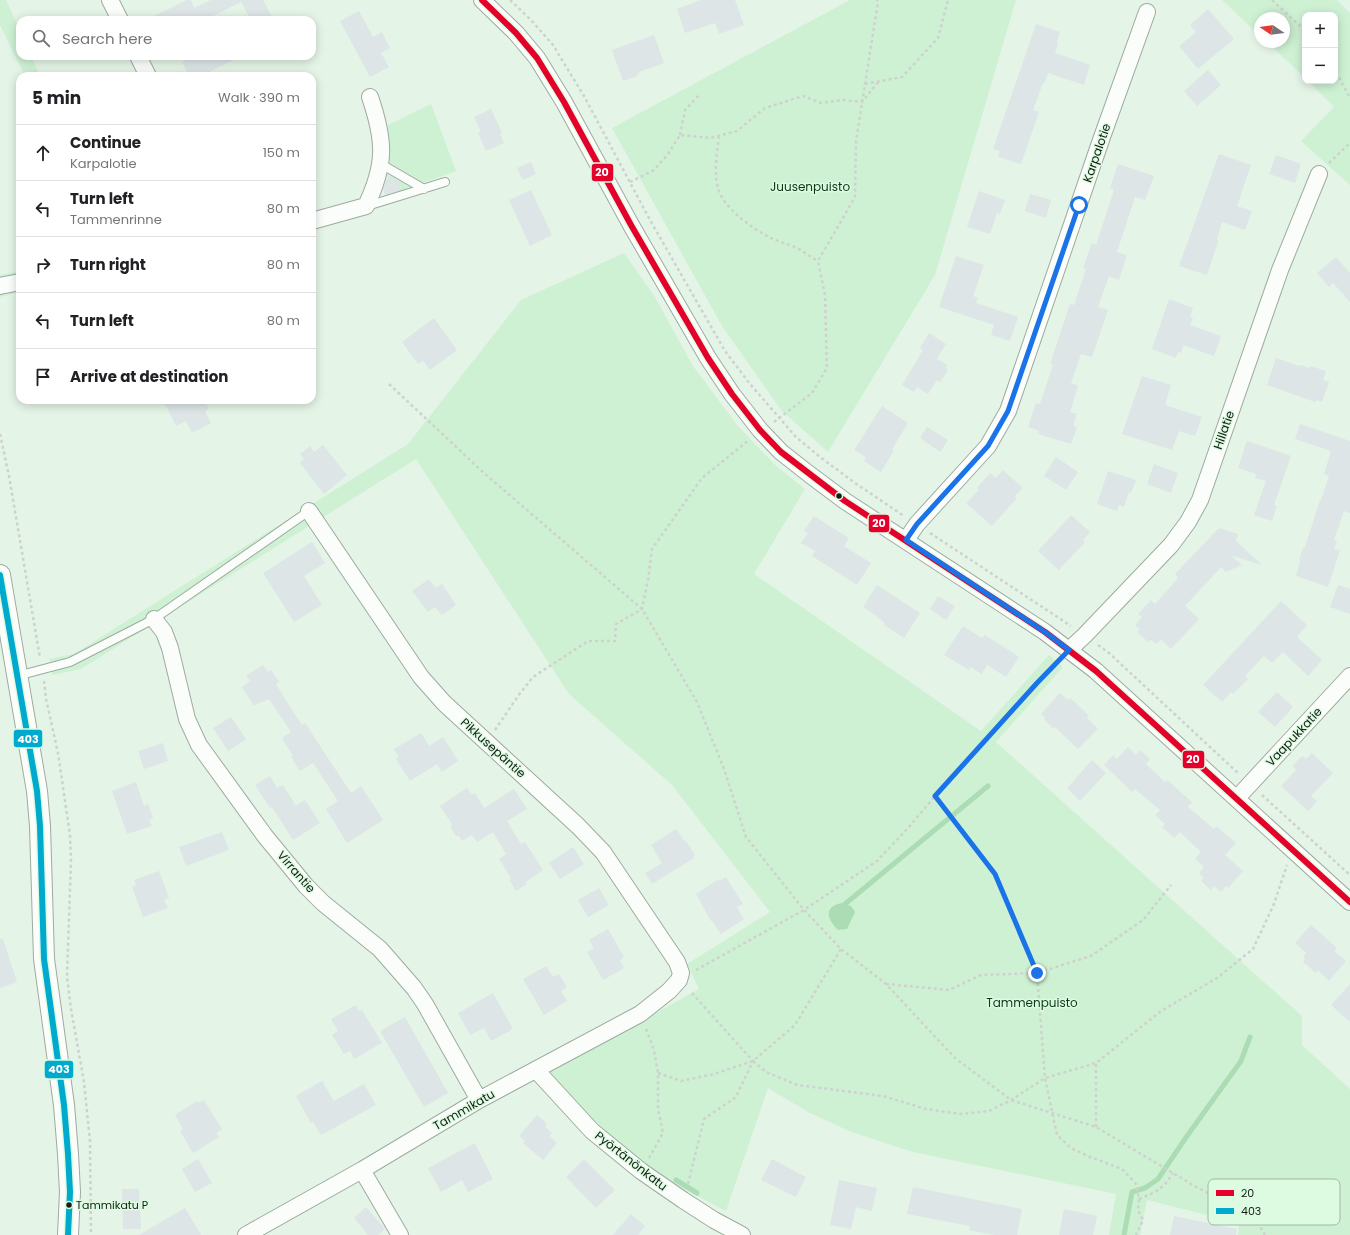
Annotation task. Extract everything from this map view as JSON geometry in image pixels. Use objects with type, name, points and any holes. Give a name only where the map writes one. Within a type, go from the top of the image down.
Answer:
[{"type":"street","points":[[110,0],[118,16]]},
{"type":"street","points":[[482,0],[516,33],[538,58],[564,102],[631,225],[708,358],[732,394],[760,430],[781,452],[846,501],[1045,632],[1096,671],[1350,902]]},
{"type":"street","name":"Karpalotie","points":[[906,540],[917,524],[988,446],[1008,411],[1102,137],[1147,12]]},
{"type":"street","points":[[140,60],[146,72]]},
{"type":"street","points":[[316,220],[366,206],[376,183],[381,164],[381,134],[370,97]]},
{"type":"street","name":"Hillatie","points":[[1069,650],[1171,545],[1188,522],[1200,500],[1280,270],[1320,174]]},
{"type":"street","points":[[0,286],[16,283]]},
{"type":"street","name":"Pikkusepäntie","points":[[309,511],[421,677],[444,703],[578,826],[603,852],[677,962],[681,972],[679,980]]},
{"type":"street","points":[[0,575],[32,754],[38,805],[44,959],[64,1105],[68,1154],[70,1192],[68,1235]]},
{"type":"street","name":"Virrantie","points":[[154,619],[164,632],[170,648],[187,719],[199,745],[265,836],[306,886],[323,903],[380,949],[414,988],[425,1004],[479,1100]]},
{"type":"street","name":"Vaapukkatie","points":[[1236,798],[1350,676]]},
{"type":"street","name":"Tammikatu","points":[[246,1235],[362,1170],[479,1100],[640,1014],[669,991],[679,980]]},
{"type":"street","name":"Pyörtänönkatu","points":[[536,1070],[592,1131],[641,1171],[714,1220],[742,1235]]},
{"type":"street","points":[[362,1170],[400,1235]]},
{"type":"lane","points":[[381,164],[424,189]]},
{"type":"lane","points":[[366,206],[445,182]]},
{"type":"lane","points":[[17,676],[70,662],[154,619],[309,511]]},
{"type":"path","points":[[510,0],[553,44],[584,96],[650,220],[725,351],[750,384],[796,437],[855,483],[1085,635],[1109,653],[1350,875]]},
{"type":"path","points":[[487,742],[533,677],[588,641],[615,641],[616,624],[642,608],[648,580],[652,549],[702,478],[760,430],[780,418],[812,393],[827,368],[825,295],[818,261],[855,197],[856,141],[878,2],[877,0]]},
{"type":"path","points":[[865,84],[902,77],[938,38],[948,0]]},
{"type":"path","points":[[1272,0],[1302,29]]},
{"type":"path","points":[[1338,77],[1350,98]]},
{"type":"path","points":[[862,102],[879,82]]},
{"type":"path","points":[[630,182],[654,170],[668,154],[680,135],[685,110],[700,94]]},
{"type":"path","points":[[680,135],[710,138],[737,131],[765,108],[803,96],[821,103],[842,100],[862,102]]},
{"type":"path","points":[[719,136],[716,167],[718,190],[725,203],[755,229],[818,261]]},
{"type":"path","points":[[1320,174],[1337,154],[1350,143]]},
{"type":"path","points":[[389,384],[484,473],[642,608],[698,702],[724,769],[746,837],[804,910],[841,948],[886,984],[955,1058],[1011,1100],[1096,1127],[1208,1193]]},
{"type":"path","points":[[1069,650],[1041,678],[877,861],[804,910],[679,980],[753,1062],[766,1072],[798,1084],[883,1096],[926,1109],[961,1114],[989,1111],[1011,1100],[1045,1078],[1096,1063],[1161,1011],[1217,978],[1253,949],[1274,904],[1292,850]]},
{"type":"path","points":[[935,796],[995,874],[1037,973],[1045,1078],[1057,1135],[1071,1148],[1090,1157],[1122,1168],[1136,1184],[1139,1199],[1138,1210],[1143,1220],[1136,1235]]},
{"type":"path","points":[[886,984],[948,990],[981,976],[1037,973],[1091,956],[1143,920],[1170,885]]},
{"type":"path","points":[[683,1200],[704,1119],[736,1097],[753,1062],[795,1026],[841,948]]},
{"type":"path","points":[[640,1014],[654,1050],[658,1073],[658,1109],[663,1133],[641,1171]]},
{"type":"path","points":[[658,1073],[681,1081],[714,1074],[753,1062]]},
{"type":"path","points":[[1096,1063],[1096,1127]]},
{"type":"path","points":[[1139,1199],[1166,1184],[1173,1173]]},
{"type":"path","points":[[1260,1225],[1265,1235]]},
{"type":"green space","points":[[0,0],[6,0],[16,22],[16,58],[0,25]]},
{"type":"green space","name":"Juusenpuisto","points":[[850,0],[1016,0],[935,275],[828,452],[781,410],[722,326],[612,128]]},
{"type":"green space","points":[[1222,0],[1337,0],[1350,13],[1350,185],[1301,141],[1334,107],[1311,84],[1338,84],[1338,12],[1302,12],[1302,75],[1273,48],[1290,48],[1290,12],[1254,12],[1254,30]]},
{"type":"green space","points":[[17,60],[33,60],[38,72],[23,72]]},
{"type":"green space","points":[[431,104],[456,171],[393,194],[386,173],[386,126]]},
{"type":"green space","name":"Tammenpuisto","points":[[624,253],[655,297],[693,366],[737,425],[774,464],[805,489],[754,574],[981,731],[1049,655],[1063,667],[996,742],[1302,1016],[1302,1045],[1350,1089],[1350,1235],[1238,1235],[1239,1225],[1340,1225],[1340,1179],[1208,1179],[1208,1215],[1147,1200],[1140,1235],[1109,1235],[1116,1194],[913,1152],[849,1131],[808,1112],[768,1088],[726,1211],[659,1176],[612,1138],[548,1073],[699,989],[687,964],[770,912],[672,785],[569,694],[416,459],[81,669],[53,675],[49,659],[74,654],[408,444],[521,300]]},
{"type":"green space","points":[[16,272],[16,293],[0,297],[0,275]]},
{"type":"shaded area","points":[[842,903],[851,906],[855,912],[847,929],[838,930],[829,918],[829,910],[832,907]]},
{"type":"building","points":[[187,0],[191,0],[194,8],[211,0],[263,0],[272,16],[249,16],[241,2],[213,16],[154,16]]},
{"type":"building","points":[[701,0],[735,0],[744,25],[719,34],[715,23],[685,33],[677,9]]},
{"type":"building","points":[[1208,9],[1234,39],[1198,69],[1179,46],[1196,32],[1190,25]]},
{"type":"building","points":[[359,11],[373,37],[382,32],[390,48],[381,53],[389,67],[370,77],[340,21]]},
{"type":"building","points":[[1036,24],[1060,32],[1055,53],[1090,65],[1084,85],[1048,73],[1033,110],[1039,112],[1021,164],[998,157],[1000,151],[993,149]]},
{"type":"building","points":[[654,35],[664,63],[639,72],[637,76],[623,81],[612,50]]},
{"type":"building","points":[[186,60],[233,60],[209,72],[187,72],[182,62]]},
{"type":"building","points":[[1208,70],[1221,85],[1197,106],[1184,91]]},
{"type":"building","points":[[491,109],[502,133],[500,134],[504,143],[486,151],[478,133],[481,132],[474,117]]},
{"type":"building","points":[[1219,154],[1251,165],[1237,206],[1252,211],[1245,230],[1222,222],[1217,239],[1218,242],[1207,275],[1179,266]]},
{"type":"building","points":[[1276,155],[1301,164],[1295,183],[1269,174]]},
{"type":"building","points":[[531,162],[536,174],[523,180],[517,168]]},
{"type":"building","points":[[1118,164],[1154,176],[1145,200],[1135,197],[1117,252],[1127,255],[1119,280],[1109,276],[1098,307],[1108,310],[1092,357],[1081,354],[1071,383],[1078,386],[1070,412],[1077,414],[1073,426],[1077,427],[1071,444],[1038,434],[1039,431],[1028,427],[1036,403],[1040,404],[1053,365],[1050,364],[1070,304],[1074,305],[1086,269],[1083,268],[1092,243],[1096,245],[1114,190],[1110,188]]},
{"type":"building","points":[[393,177],[397,180],[401,190],[385,195],[383,189],[386,179]]},
{"type":"building","points":[[531,190],[552,235],[530,246],[509,200]]},
{"type":"building","points":[[979,191],[1005,200],[1000,214],[997,213],[990,234],[967,227]]},
{"type":"building","points":[[1030,194],[1051,200],[1046,218],[1025,211]]},
{"type":"building","points":[[956,256],[984,265],[973,296],[978,298],[976,303],[1018,317],[1010,341],[991,335],[994,325],[939,307]]},
{"type":"building","points":[[1336,257],[1350,273],[1350,302],[1333,283],[1329,287],[1317,273]]},
{"type":"building","points":[[1169,299],[1193,308],[1190,317],[1193,318],[1190,325],[1221,336],[1214,356],[1183,345],[1181,353],[1178,352],[1176,358],[1152,349]]},
{"type":"building","points":[[434,318],[457,350],[430,370],[423,361],[418,364],[402,342]]},
{"type":"building","points":[[929,333],[946,344],[937,359],[947,365],[945,368],[948,370],[940,382],[937,380],[928,394],[917,387],[914,392],[902,385],[923,350],[920,348]]},
{"type":"building","points":[[1276,358],[1299,366],[1309,368],[1310,366],[1326,371],[1323,380],[1329,382],[1322,402],[1316,400],[1315,402],[1267,385]]},
{"type":"building","points":[[1142,376],[1171,385],[1165,405],[1202,417],[1195,436],[1179,431],[1172,450],[1122,434]]},
{"type":"building","points":[[165,404],[206,404],[209,409],[205,411],[211,423],[192,433],[186,421],[176,426]]},
{"type":"building","points":[[882,406],[908,423],[881,472],[864,461],[866,457],[854,450]]},
{"type":"building","points":[[1300,424],[1350,441],[1350,513],[1344,511],[1334,540],[1337,541],[1334,549],[1340,550],[1328,587],[1296,576],[1300,562],[1299,560],[1303,548],[1305,547],[1329,476],[1324,474],[1331,451],[1295,439]]},
{"type":"building","points":[[927,427],[948,440],[940,452],[920,438]]},
{"type":"building","points":[[1247,441],[1291,456],[1274,505],[1277,506],[1272,521],[1254,515],[1266,481],[1255,478],[1256,474],[1238,468]]},
{"type":"building","points":[[323,445],[347,475],[324,494],[300,463],[304,459],[300,454],[310,446],[314,452]]},
{"type":"building","points":[[1056,457],[1078,472],[1066,490],[1044,476]]},
{"type":"building","points":[[1154,464],[1178,473],[1171,493],[1147,484]]},
{"type":"building","points":[[1003,470],[1023,488],[1015,496],[1017,498],[992,526],[966,503],[979,490],[977,488],[990,473],[996,478]]},
{"type":"building","points":[[1108,471],[1136,480],[1131,493],[1129,492],[1124,507],[1119,505],[1117,511],[1097,504]]},
{"type":"building","points":[[1071,515],[1090,532],[1083,540],[1085,542],[1059,570],[1038,551]]},
{"type":"building","points":[[814,516],[849,538],[844,546],[871,563],[857,585],[812,556],[815,551],[801,543],[808,533],[804,531]]},
{"type":"building","points":[[1219,528],[1238,534],[1236,541],[1262,565],[1230,555],[1242,565],[1226,572],[1221,567],[1185,606],[1199,619],[1171,649],[1161,639],[1156,644],[1151,640],[1148,642],[1137,632],[1140,629],[1135,625],[1142,617],[1138,614],[1151,600],[1155,604],[1178,578],[1175,574]]},
{"type":"building","points":[[312,542],[325,563],[304,576],[322,605],[294,622],[263,573]]},
{"type":"building","points":[[429,579],[436,588],[442,584],[456,605],[442,615],[435,607],[428,612],[412,591]]},
{"type":"building","points":[[877,585],[920,613],[904,638],[884,625],[884,622],[877,616],[863,607]]},
{"type":"building","points":[[1338,585],[1350,589],[1350,614],[1330,607]]},
{"type":"building","points":[[938,596],[955,606],[946,620],[930,609]]},
{"type":"building","points":[[1281,601],[1307,625],[1297,637],[1322,660],[1308,676],[1283,652],[1272,663],[1264,656],[1245,676],[1248,679],[1233,694],[1231,692],[1222,702],[1203,685]]},
{"type":"building","points":[[963,626],[982,638],[985,635],[1019,657],[1006,677],[987,665],[982,674],[970,667],[969,670],[944,655]]},
{"type":"building","points":[[263,665],[268,672],[271,670],[279,682],[276,684],[287,702],[302,725],[305,723],[351,793],[361,786],[383,820],[347,843],[326,809],[338,801],[313,763],[300,771],[282,738],[291,732],[269,699],[254,706],[242,687],[250,681],[246,676]]},
{"type":"building","points":[[1277,692],[1293,707],[1275,727],[1258,712]]},
{"type":"building","points":[[1060,693],[1068,700],[1070,698],[1077,704],[1089,716],[1087,718],[1098,729],[1078,749],[1055,727],[1053,728],[1041,714]]},
{"type":"building","points":[[231,717],[246,739],[228,751],[213,728]]},
{"type":"building","points":[[421,733],[429,746],[443,737],[458,761],[442,772],[437,764],[410,781],[396,759],[399,757],[394,749]]},
{"type":"building","points":[[163,743],[168,761],[144,769],[138,751]]},
{"type":"building","points":[[1128,747],[1136,755],[1140,750],[1150,759],[1146,764],[1165,782],[1167,780],[1192,802],[1188,807],[1214,829],[1216,826],[1236,843],[1225,855],[1243,871],[1228,888],[1226,886],[1221,892],[1214,886],[1211,890],[1201,881],[1204,878],[1199,873],[1204,867],[1195,859],[1201,852],[1180,832],[1174,838],[1162,827],[1165,824],[1155,815],[1160,810],[1135,789],[1132,792],[1104,765],[1113,755],[1117,759]]},
{"type":"building","points":[[1312,753],[1333,773],[1311,796],[1317,801],[1308,811],[1281,786],[1296,770],[1292,766],[1302,756],[1306,759]]},
{"type":"building","points":[[1092,760],[1106,773],[1080,801],[1067,788]]},
{"type":"building","points":[[270,776],[277,788],[283,785],[296,806],[305,800],[320,823],[293,840],[272,807],[270,808],[255,785]]},
{"type":"building","points":[[136,782],[144,806],[148,804],[153,818],[149,820],[152,826],[127,834],[112,791]]},
{"type":"building","points":[[467,788],[472,795],[475,793],[484,808],[514,789],[527,809],[507,821],[521,844],[525,842],[543,870],[526,882],[527,884],[516,891],[509,879],[511,878],[499,859],[506,854],[493,832],[477,842],[472,835],[462,841],[459,836],[456,836],[451,828],[452,824],[440,806]]},
{"type":"building","points":[[676,829],[695,855],[693,856],[694,858],[652,884],[645,873],[662,863],[651,845]]},
{"type":"building","points":[[222,832],[229,850],[186,866],[179,847]]},
{"type":"building","points":[[573,847],[584,864],[560,879],[549,863]]},
{"type":"building","points":[[159,871],[169,898],[164,900],[168,908],[143,917],[132,887],[136,885],[134,880]]},
{"type":"building","points":[[726,877],[743,904],[737,907],[744,919],[721,934],[711,921],[696,894],[719,879],[720,881]]},
{"type":"building","points":[[599,888],[609,905],[588,917],[578,900]]},
{"type":"building","points":[[1311,925],[1337,948],[1334,951],[1346,961],[1329,981],[1318,970],[1316,973],[1303,962],[1305,959],[1303,957],[1306,953],[1295,943]]},
{"type":"building","points":[[608,929],[624,957],[620,960],[624,968],[603,980],[587,952],[594,948],[589,940]]},
{"type":"building","points":[[0,939],[3,939],[17,982],[0,988]]},
{"type":"building","points":[[546,966],[553,977],[559,974],[567,987],[561,991],[567,1001],[544,1015],[523,979]]},
{"type":"building","points":[[1350,984],[1350,1022],[1331,1005]]},
{"type":"building","points":[[493,993],[513,1029],[491,1041],[484,1028],[470,1035],[458,1013]]},
{"type":"building","points":[[356,1005],[359,1011],[362,1010],[382,1043],[354,1059],[350,1051],[344,1054],[332,1035],[338,1031],[331,1019]]},
{"type":"building","points":[[405,1017],[448,1093],[424,1107],[380,1031]]},
{"type":"building","points":[[322,1081],[334,1101],[364,1084],[376,1105],[321,1135],[313,1122],[311,1123],[296,1096]]},
{"type":"building","points":[[204,1100],[222,1129],[216,1133],[219,1137],[193,1153],[180,1131],[183,1129],[175,1115],[197,1101],[198,1103]]},
{"type":"building","points":[[537,1115],[547,1124],[545,1126],[552,1133],[549,1136],[557,1143],[543,1160],[523,1143],[525,1141],[519,1136]]},
{"type":"building","points":[[475,1143],[493,1179],[468,1192],[462,1180],[441,1192],[428,1168]]},
{"type":"building","points":[[198,1159],[212,1183],[195,1192],[182,1169]]},
{"type":"building","points":[[584,1159],[615,1190],[596,1208],[566,1177]]},
{"type":"building","points":[[772,1159],[806,1177],[796,1197],[761,1180]]},
{"type":"building","points":[[839,1180],[877,1188],[872,1211],[856,1207],[851,1229],[830,1225]]},
{"type":"building","points":[[913,1187],[1022,1209],[1017,1235],[995,1235],[969,1230],[970,1226],[907,1214]]},
{"type":"building","points":[[122,1189],[139,1189],[141,1229],[123,1229]]},
{"type":"building","points":[[366,1207],[385,1229],[378,1235],[368,1235],[354,1218]]},
{"type":"building","points":[[185,1208],[201,1235],[139,1235]]},
{"type":"building","points":[[1064,1209],[1097,1216],[1093,1235],[1059,1235]]},
{"type":"building","points":[[631,1214],[645,1226],[638,1235],[613,1235]]},
{"type":"building","points":[[1174,1216],[1208,1223],[1208,1225],[1218,1225],[1237,1229],[1236,1235],[1170,1235]]},
{"type":"waterway","points":[[845,904],[988,786]]},
{"type":"waterway","points":[[1124,1235],[1132,1192],[1145,1188],[1158,1179],[1241,1061],[1250,1037]]},
{"type":"waterway","points":[[676,1180],[697,1193]]},
{"type":"transit line","name":"20","points":[[482,0],[516,33],[537,58],[564,102],[631,225],[708,358],[732,394],[760,430],[781,452],[845,501],[1045,632],[1096,671],[1350,902]]},
{"type":"transit line","name":"403","points":[[0,575],[37,791],[40,826],[44,959],[64,1105],[68,1154],[70,1192],[68,1235]]},
{"type":"place","name":"Tammikatu P","points":[[69,1205]]},
{"type":"route","points":[[1037,973],[995,874],[935,796],[1037,683],[1069,650],[1045,632],[906,540],[917,524],[988,446],[1008,411],[1079,205]]}]
